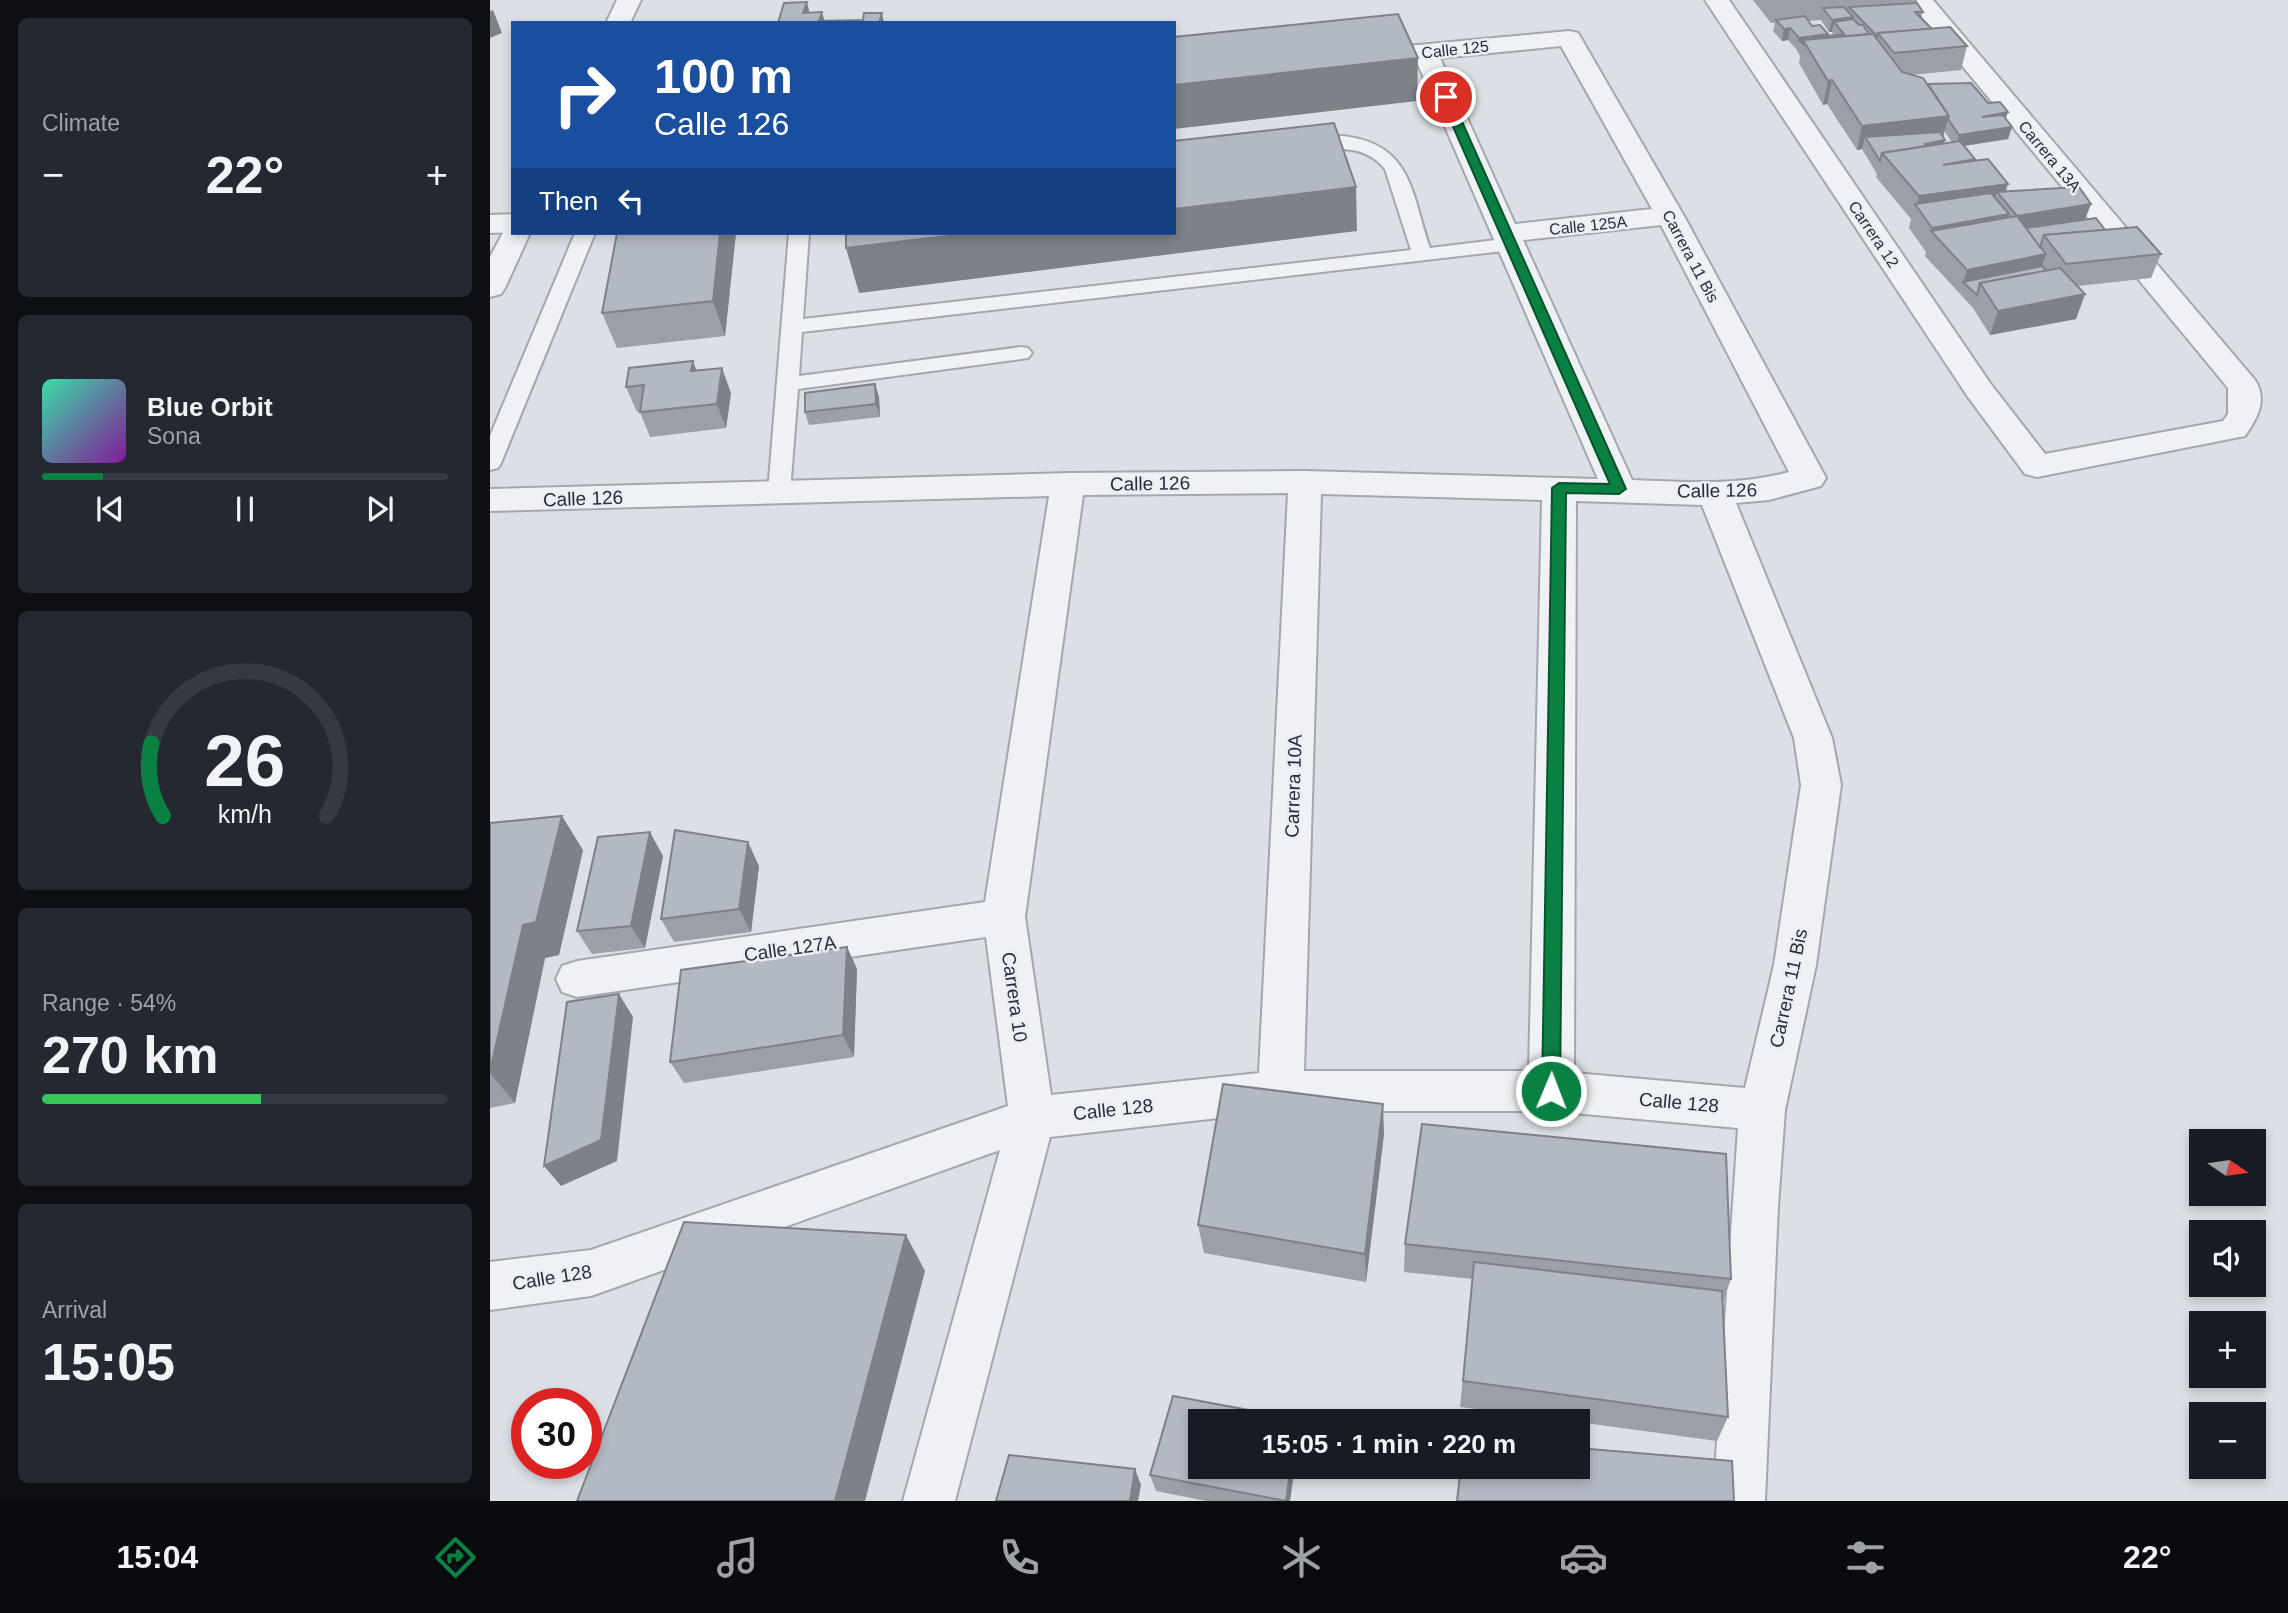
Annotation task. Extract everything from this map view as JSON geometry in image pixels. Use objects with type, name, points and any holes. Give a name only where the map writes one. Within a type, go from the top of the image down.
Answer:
[{"type":"street","name":"Carrera 12","points":[[1717,0],[1979,390],[2037,466],[2234,429],[2244,414]]},
{"type":"street","name":"Carrera 13A","points":[[1920,0],[2244,387],[2244,414]]},
{"type":"street","name":"Calle 125","points":[[1346,60],[1569,38]]},
{"type":"street","name":"Carrera 11 Bis","points":[[1569,38],[1670,216],[1809,478]]},
{"type":"street","points":[[1425,52],[1619,489]]},
{"type":"street","name":"Calle 125A","points":[[1509,238],[1670,216]]},
{"type":"street","points":[[490,224],[511,223]]},
{"type":"street","points":[[493,276],[515,235]]},
{"type":"street","name":"Calle 126","points":[[490,500],[1068,484],[1305,482],[1619,489],[1715,494],[1769,489],[1809,478]]},
{"type":"street","name":"Carrera 10A","points":[[1281,1091],[1305,482]]},
{"type":"street","name":"Carrera 10","points":[[929,1501],[1032,1118],[1004,917],[1068,484]]},
{"type":"street","points":[[1551,1091],[1559,488]]},
{"type":"street","name":"Carrera 11 Bis","points":[[1715,494],[1813,738],[1821,785],[1795,964],[1762,1110],[1754,1206],[1739,1501]]},
{"type":"street","name":"Calle 127A","points":[[577,979],[1004,917]]},
{"type":"street","name":"Calle 128","points":[[490,1286],[591,1273],[1032,1118],[1281,1091],[1551,1091],[1762,1110]]},
{"type":"street","points":[[660,1294],[679,1242]]},
{"type":"lane","points":[[1281,148],[1341,142],[1376,150],[1388,158],[1394,168],[1422,254]]},
{"type":"lane","points":[[490,463],[585,235]]},
{"type":"lane","points":[[779,492],[799,235]]},
{"type":"lane","points":[[791,327],[1422,254],[1509,238]]},
{"type":"lane","points":[[786,384],[1021,353]]},
{"type":"building","points":[[807,2],[803,13],[822,12],[819,21],[779,21],[784,3]]},
{"type":"building","points":[[1917,3],[1923,12],[1915,12],[1932,29],[1878,33],[1877,39],[1849,7]]},
{"type":"building","points":[[1844,7],[1853,17],[1832,20],[1823,8]]},
{"type":"building","points":[[864,13],[882,13],[880,21],[819,21],[863,20]]},
{"type":"building","points":[[1398,14],[1418,58],[1176,85],[1176,37]]},
{"type":"building","points":[[1805,16],[1812,26],[1820,25],[1828,34],[1799,38],[1790,28],[1784,29],[1776,20]]},
{"type":"building","points":[[1853,19],[1863,25],[1869,34],[1803,40],[1803,44],[1799,40],[1844,34],[1834,22]]},
{"type":"building","points":[[1950,27],[1967,46],[1894,53],[1878,33]]},
{"type":"building","points":[[1873,34],[1902,72],[1923,78],[1949,116],[1862,126],[1832,80],[1828,81],[1803,40]]},
{"type":"building","points":[[1971,83],[1988,103],[2000,102],[2008,112],[1982,117],[2003,115],[2012,127],[1959,135],[1928,84]]},
{"type":"building","points":[[1334,123],[1356,187],[1176,209],[1176,141]]},
{"type":"building","points":[[1940,132],[1945,140],[1925,144],[1927,146],[1882,153],[1880,161],[1865,137]]},
{"type":"building","points":[[1960,141],[1975,159],[1943,165],[1988,159],[2008,184],[1919,196],[1882,153]]},
{"type":"building","points":[[2079,187],[2091,204],[2017,216],[1997,192]]},
{"type":"building","points":[[1991,193],[2009,214],[1932,228],[1915,204]]},
{"type":"building","points":[[2017,216],[2046,254],[1967,270],[1931,231]]},
{"type":"building","points":[[2096,218],[2105,230],[2044,235],[2040,247],[2026,228]]},
{"type":"building","points":[[2137,227],[2161,254],[2066,264],[2044,235]]},
{"type":"building","points":[[617,235],[720,235],[713,301],[602,313]]},
{"type":"building","points":[[846,235],[955,235],[846,248]]},
{"type":"building","points":[[2042,266],[2047,271],[1980,283],[1977,295],[1963,282]]},
{"type":"building","points":[[2060,268],[2085,294],[1998,311],[1980,283]]},
{"type":"building","points":[[693,361],[691,371],[722,368],[717,404],[640,412],[644,385],[626,387],[629,368]]},
{"type":"building","points":[[875,384],[876,404],[805,412],[805,393]]},
{"type":"building","points":[[562,816],[536,922],[523,925],[490,1071],[490,823]]},
{"type":"building","points":[[675,830],[748,842],[739,909],[661,919]]},
{"type":"building","points":[[650,832],[631,926],[577,931],[598,837]]},
{"type":"building","points":[[847,947],[843,1035],[670,1062],[681,970]]},
{"type":"building","points":[[619,994],[601,1140],[544,1166],[567,1002]]},
{"type":"building","points":[[1223,1084],[1383,1104],[1365,1254],[1198,1225]]},
{"type":"building","points":[[1422,1124],[1726,1154],[1731,1279],[1405,1244]]},
{"type":"building","points":[[684,1222],[906,1235],[835,1501],[577,1501],[585,1479],[602,1479],[602,1436]]},
{"type":"building","points":[[1474,1262],[1722,1291],[1728,1417],[1463,1381]]},
{"type":"building","points":[[1173,1396],[1243,1409],[1188,1409],[1188,1479],[1289,1479],[1286,1501],[1150,1475]]},
{"type":"building","points":[[1590,1449],[1732,1461],[1734,1501],[1457,1501],[1460,1479],[1590,1479]]},
{"type":"building","points":[[1009,1455],[1135,1469],[1130,1501],[996,1501]]},
{"type":"route","points":[[1446,97],[1619,489],[1559,488],[1551,1091]]}]
